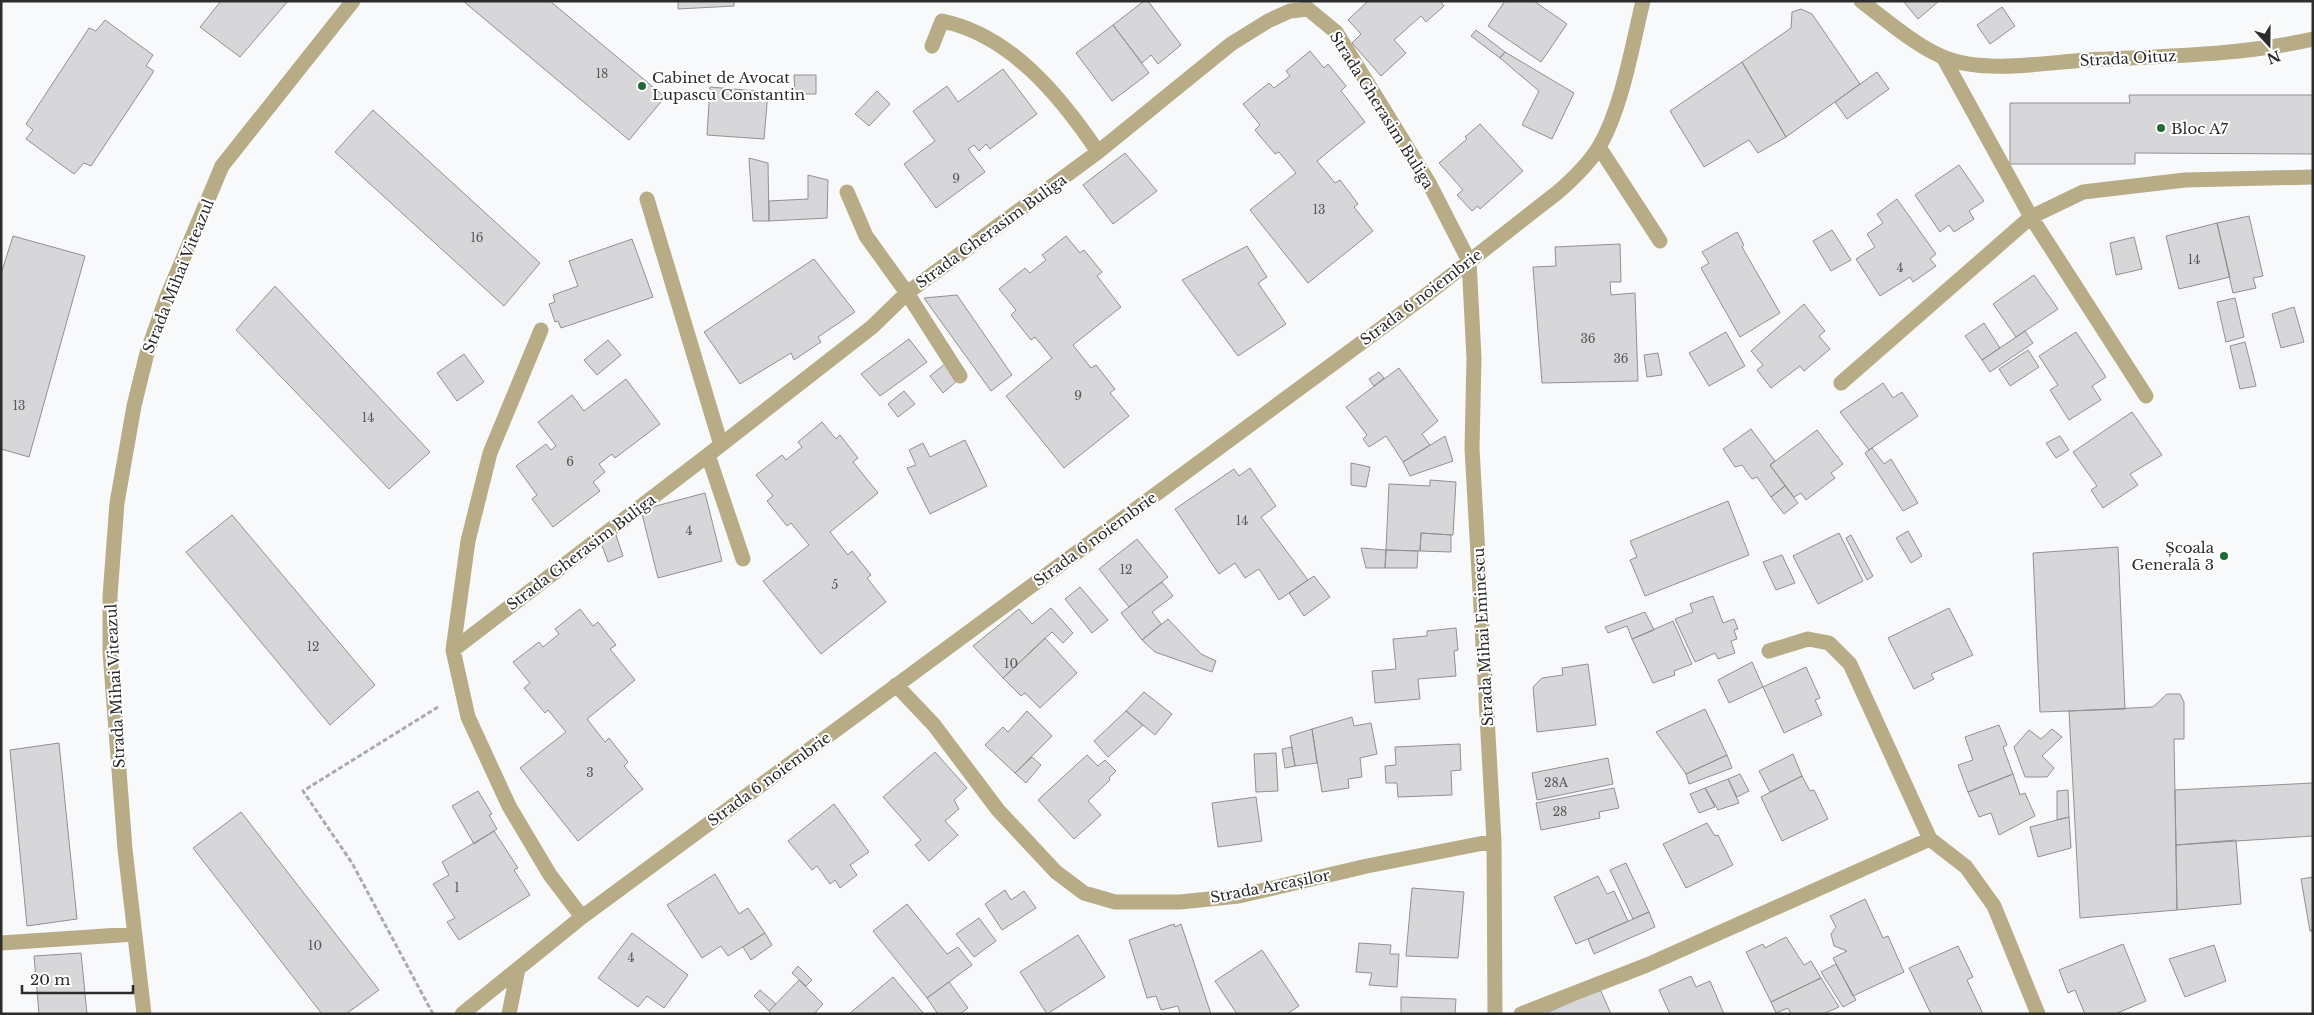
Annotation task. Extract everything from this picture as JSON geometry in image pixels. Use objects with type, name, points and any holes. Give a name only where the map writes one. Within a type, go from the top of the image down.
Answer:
[{"type":"street","name":"Strada Mihai Viteazul","points":[[144,1014],[125,850],[110,624],[117,503],[134,406],[147,353],[166,299],[222,166],[353,1]]},
{"type":"street","name":"Strada 6 noiembrie","points":[[462,1014],[582,917],[1469,261],[1558,192],[1576,176],[1599,147],[1616,105],[1643,1]]},
{"type":"street","name":"Strada Oituz","points":[[1861,1],[1903,32],[1943,57],[1983,66],[2267,48],[2313,39]]},
{"type":"street","name":"Strada Gherasim Buliga","points":[[453,650],[872,327],[907,293],[1098,152],[1231,44],[1268,21],[1290,11],[1309,4],[1336,32],[1429,183],[1469,261]]},
{"type":"street","points":[[932,46],[942,21],[957,24],[975,32],[1008,51],[1043,82],[1068,109],[1098,152]]},
{"type":"street","name":"Strada Oituz","points":[[1943,57],[2031,217],[2146,396]]},
{"type":"street","points":[[1599,147],[1660,241]]},
{"type":"street","points":[[1841,383],[2031,217],[2082,192],[2185,180],[2313,177]]},
{"type":"street","name":"Strada Gherasim Buliga","points":[[848,192],[866,236],[907,293],[960,376]]},
{"type":"street","points":[[647,199],[721,445]]},
{"type":"street","name":"Strada Mihai Eminescu","points":[[1469,261],[1474,358],[1472,448],[1494,841],[1495,1014]]},
{"type":"street","points":[[541,330],[490,453],[468,541],[453,650],[468,717],[509,806],[550,875],[582,917]]},
{"type":"street","points":[[708,455],[743,559]]},
{"type":"street","points":[[1769,651],[1808,639],[1829,644],[1850,664],[1930,839],[1966,868],[1994,906],[2038,1014]]},
{"type":"street","name":"Strada Arcașilor","points":[[896,685],[934,725],[998,810],[1056,872],[1084,893],[1115,902],[1180,902],[1239,896],[1368,866],[1494,841]]},
{"type":"street","points":[[1521,1014],[1647,965],[1930,839]]},
{"type":"street","points":[[1,943],[135,934]]},
{"type":"street","points":[[509,1014],[518,969]]},
{"type":"path","points":[[433,1014],[352,863],[304,791],[461,692]]},
{"type":"building","points":[[221,1],[288,1],[240,57],[200,27]]},
{"type":"building","points":[[463,1],[550,1],[665,97],[629,140]]},
{"type":"building","points":[[678,1],[734,1],[734,6],[678,9]]},
{"type":"building","points":[[1144,1],[1148,1],[1181,45],[1158,64],[1151,55],[1142,63],[1113,25]]},
{"type":"building","points":[[1368,1],[1440,1],[1444,6],[1426,22],[1421,16],[1394,40],[1406,53],[1381,76],[1352,43],[1361,34],[1348,20]]},
{"type":"building","points":[[1505,1],[1534,1],[1567,24],[1541,62],[1488,26]]},
{"type":"building","points":[[1903,1],[1939,1],[1918,19]]},
{"type":"building","points":[[2002,7],[2015,26],[1990,44],[1977,25]]},
{"type":"building","points":[[1801,9],[1812,14],[1860,84],[1786,137],[1742,62],[1791,28],[1792,12]]},
{"type":"building","points":[[105,20],[153,55],[146,66],[154,71],[91,166],[84,163],[74,174],[26,139],[33,130],[26,124],[89,28],[96,31]]},
{"type":"building","points":[[1113,25],[1149,73],[1112,101],[1076,53]]},
{"type":"building","points":[[1476,30],[1505,52],[1500,58],[1471,36]]},
{"type":"building","points":[[1310,51],[1324,68],[1328,64],[1346,86],[1341,91],[1365,122],[1317,161],[1335,183],[1340,180],[1358,204],[1354,207],[1373,231],[1308,283],[1250,210],[1296,173],[1279,152],[1275,154],[1255,130],[1260,125],[1243,104],[1269,83],[1274,88],[1290,76],[1286,71]]},
{"type":"building","points":[[1505,52],[1574,93],[1552,139],[1522,125],[1539,91],[1500,58]]},
{"type":"building","points":[[1742,62],[1786,137],[1758,153],[1749,140],[1704,167],[1670,111]]},
{"type":"building","points":[[1003,69],[1037,114],[990,149],[986,144],[979,151],[974,145],[968,149],[985,172],[936,208],[904,164],[935,141],[913,111],[947,86],[958,102]]},
{"type":"building","points":[[1877,72],[1889,89],[1847,119],[1835,102]]},
{"type":"building","points":[[794,75],[816,75],[816,94],[795,94]]},
{"type":"building","points":[[710,87],[768,92],[764,139],[707,135]]},
{"type":"building","points":[[877,91],[890,104],[869,126],[855,114]]},
{"type":"building","name":"Bloc A7","points":[[2129,95],[2313,95],[2313,154],[2135,153],[2135,164],[2010,164],[2010,103],[2130,103]]},
{"type":"building","points":[[373,110],[540,263],[504,306],[335,152]]},
{"type":"building","points":[[1480,124],[1523,171],[1480,209],[1478,206],[1472,211],[1457,195],[1463,190],[1439,163],[1467,139],[1465,137]]},
{"type":"building","points":[[1125,153],[1157,191],[1113,224],[1083,185]]},
{"type":"building","points":[[749,158],[768,163],[769,221],[753,221]]},
{"type":"building","points":[[1959,165],[1984,201],[1969,211],[1974,219],[1954,232],[1949,225],[1940,232],[1915,195]]},
{"type":"building","points":[[808,175],[828,180],[827,218],[769,221],[769,201],[808,199]]},
{"type":"building","points":[[1897,199],[1936,254],[1930,259],[1936,266],[1913,282],[1910,277],[1880,296],[1856,259],[1875,247],[1867,234],[1883,223],[1877,214]]},
{"type":"building","points":[[2249,216],[2263,276],[2253,278],[2256,288],[2233,293],[2217,223]]},
{"type":"building","points":[[2217,223],[2230,277],[2179,289],[2166,236]]},
{"type":"building","points":[[1832,230],[1851,260],[1831,271],[1813,241]]},
{"type":"building","points":[[1737,232],[1744,245],[1742,247],[1780,313],[1740,337],[1701,268],[1709,263],[1702,252]]},
{"type":"building","points":[[13,236],[85,256],[29,457],[1,449],[1,274]]},
{"type":"building","points":[[1066,236],[1080,253],[1084,250],[1102,272],[1097,276],[1121,307],[1073,345],[1091,368],[1096,365],[1115,389],[1110,393],[1129,416],[1064,468],[1006,396],[1052,358],[1035,337],[1031,340],[1011,315],[1016,310],[999,289],[1025,268],[1030,273],[1046,260],[1042,255]]},
{"type":"building","points":[[2134,237],[2142,269],[2116,275],[2110,243]]},
{"type":"building","points":[[632,239],[653,297],[561,328],[558,321],[555,322],[549,304],[555,302],[553,295],[578,286],[569,261]]},
{"type":"building","points":[[1620,244],[1621,282],[1610,282],[1611,295],[1635,293],[1638,381],[1542,383],[1533,267],[1556,266],[1555,247]]},
{"type":"building","points":[[1247,246],[1267,277],[1258,283],[1286,324],[1238,356],[1182,280]]},
{"type":"building","points":[[814,259],[855,312],[818,337],[821,342],[794,360],[791,353],[740,384],[704,332]]},
{"type":"building","points":[[2034,275],[2058,309],[2016,337],[1993,304]]},
{"type":"building","points":[[275,286],[430,452],[389,489],[236,330]]},
{"type":"building","points":[[957,295],[1012,375],[991,391],[924,298]]},
{"type":"building","points":[[2235,298],[2244,337],[2226,342],[2217,302]]},
{"type":"building","points":[[1804,304],[1825,331],[1819,336],[1830,349],[1804,371],[1800,366],[1771,388],[1757,370],[1763,365],[1751,351]]},
{"type":"building","points":[[2294,307],[2304,342],[2281,348],[2272,314]]},
{"type":"building","points":[[1984,323],[2000,348],[1982,360],[1965,336]]},
{"type":"building","points":[[2025,331],[2033,343],[1990,372],[1982,360]]},
{"type":"building","points":[[1726,332],[1745,366],[1709,386],[1689,353]]},
{"type":"building","points":[[2076,332],[2106,377],[2092,386],[2101,400],[2069,420],[2050,390],[2058,385],[2039,356]]},
{"type":"building","points":[[909,339],[927,362],[880,396],[861,374]]},
{"type":"building","points":[[608,340],[621,355],[597,375],[584,360]]},
{"type":"building","points":[[2245,342],[2256,386],[2240,389],[2230,346]]},
{"type":"building","points":[[2028,350],[2039,367],[2010,386],[1999,369]]},
{"type":"building","points":[[1658,353],[1662,375],[1647,377],[1644,355]]},
{"type":"building","points":[[464,354],[484,382],[457,401],[437,373]]},
{"type":"building","points":[[945,364],[958,380],[943,393],[930,376]]},
{"type":"building","points":[[1399,368],[1438,421],[1422,434],[1430,445],[1403,462],[1386,436],[1369,447],[1363,439],[1367,435],[1346,407]]},
{"type":"building","points":[[1379,372],[1384,378],[1374,386],[1369,379]]},
{"type":"building","points":[[626,379],[660,424],[615,458],[612,454],[599,464],[605,472],[593,482],[600,491],[553,527],[532,499],[537,495],[516,466],[546,444],[551,450],[556,446],[538,422],[572,395],[584,411]]},
{"type":"building","points":[[1883,383],[1893,398],[1902,392],[1918,416],[1869,450],[1840,412]]},
{"type":"building","points":[[904,391],[915,404],[898,417],[888,404]]},
{"type":"building","points":[[2132,412],[2162,455],[2130,474],[2138,485],[2103,508],[2091,490],[2097,486],[2073,452]]},
{"type":"building","points":[[822,422],[836,439],[840,435],[858,458],[853,462],[878,493],[830,532],[848,555],[852,551],[871,575],[867,578],[886,602],[821,654],[763,581],[809,545],[791,523],[787,526],[767,501],[773,496],[756,475],[782,455],[786,460],[802,447],[798,442]]},
{"type":"building","points":[[1751,429],[1775,461],[1770,465],[1785,486],[1771,497],[1757,477],[1752,479],[1742,465],[1735,467],[1723,449]]},
{"type":"building","points":[[1817,430],[1843,464],[1831,473],[1835,478],[1806,500],[1801,493],[1794,497],[1770,465]]},
{"type":"building","points":[[1445,436],[1453,461],[1410,476],[1403,462]]},
{"type":"building","points":[[2060,436],[2069,450],[2056,458],[2046,443]]},
{"type":"building","points":[[965,440],[987,486],[930,514],[907,468],[916,465],[909,450],[923,443],[930,457]]},
{"type":"building","points":[[1872,448],[1884,464],[1891,459],[1918,503],[1903,511],[1865,453]]},
{"type":"building","points":[[1351,463],[1370,467],[1366,487],[1351,485]]},
{"type":"building","points":[[1250,468],[1276,506],[1261,517],[1308,580],[1279,600],[1259,569],[1245,578],[1235,563],[1219,574],[1175,509],[1234,469],[1239,476]]},
{"type":"building","points":[[1430,480],[1456,482],[1453,535],[1421,533],[1420,551],[1386,550],[1389,484],[1430,486]]},
{"type":"building","points":[[1785,486],[1798,503],[1784,514],[1771,497]]},
{"type":"building","points":[[705,493],[722,561],[658,578],[641,510]]},
{"type":"building","points":[[1728,501],[1749,555],[1645,596],[1630,560],[1637,557],[1630,541]]},
{"type":"building","points":[[232,515],[375,685],[330,725],[186,552]]},
{"type":"building","points":[[1908,531],[1922,556],[1911,563],[1896,538]]},
{"type":"building","points":[[1421,533],[1451,535],[1451,552],[1420,551]]},
{"type":"building","points":[[1839,533],[1863,581],[1818,604],[1793,556]]},
{"type":"building","points":[[616,535],[623,556],[608,562],[600,540]]},
{"type":"building","points":[[1851,535],[1873,576],[1867,580],[1846,538]]},
{"type":"building","points":[[1137,539],[1168,577],[1129,607],[1099,569]]},
{"type":"building","points":[[2118,547],[2125,709],[2040,712],[2033,553]]},
{"type":"building","points":[[1361,548],[1386,550],[1385,568],[1366,568]]},
{"type":"building","points":[[1386,550],[1418,551],[1417,568],[1385,568]]},
{"type":"building","points":[[1782,555],[1795,583],[1776,590],[1763,562]]},
{"type":"building","points":[[1314,576],[1330,597],[1304,616],[1289,593]]},
{"type":"building","points":[[1162,582],[1173,596],[1152,612],[1161,624],[1142,640],[1121,613]]},
{"type":"building","points":[[1080,587],[1108,620],[1092,633],[1065,599]]},
{"type":"building","points":[[1713,596],[1723,623],[1734,619],[1738,629],[1734,630],[1737,639],[1731,641],[1735,653],[1718,659],[1715,653],[1695,662],[1675,619],[1693,612],[1690,604]]},
{"type":"building","points":[[1051,608],[1073,633],[1063,643],[1052,632],[1003,678],[973,646],[1019,609],[1032,624]]},
{"type":"building","points":[[1949,608],[1973,655],[1931,674],[1934,679],[1914,689],[1888,638]]},
{"type":"building","points":[[580,609],[593,626],[598,622],[616,645],[610,649],[635,680],[587,719],[605,742],[609,738],[628,762],[624,766],[643,789],[578,841],[520,768],[566,732],[548,710],[545,713],[524,688],[530,683],[513,662],[539,642],[543,647],[559,634],[555,629]]},
{"type":"building","points":[[1645,612],[1654,630],[1632,639],[1627,626],[1608,633],[1605,627]]},
{"type":"building","points":[[1168,619],[1201,654],[1216,661],[1212,672],[1155,652],[1142,640]]},
{"type":"building","points":[[1673,621],[1692,664],[1674,671],[1675,675],[1653,683],[1632,639]]},
{"type":"building","points":[[1456,628],[1458,650],[1454,651],[1456,676],[1418,679],[1420,699],[1375,703],[1372,671],[1396,669],[1393,639],[1427,636],[1427,631]]},
{"type":"building","points":[[1045,638],[1077,673],[1040,708],[1025,693],[1021,696],[1003,678]]},
{"type":"building","points":[[1752,662],[1763,687],[1729,703],[1718,680]]},
{"type":"building","points":[[1588,664],[1596,725],[1537,732],[1533,687],[1542,678],[1563,675],[1562,668]]},
{"type":"building","points":[[1806,667],[1820,698],[1815,700],[1822,715],[1784,733],[1763,687]]},
{"type":"building","points":[[1144,692],[1172,714],[1155,735],[1126,711]]},
{"type":"building","points":[[2167,694],[2180,694],[2184,702],[2184,739],[2174,739],[2177,910],[2080,918],[2069,711],[2153,707]]},
{"type":"building","points":[[1705,709],[1727,755],[1686,774],[1656,732]]},
{"type":"building","points":[[1027,711],[1052,736],[1015,773],[985,745],[1003,727],[1008,732]]},
{"type":"building","points":[[1126,711],[1143,725],[1108,757],[1094,741]]},
{"type":"building","points":[[1352,717],[1354,726],[1371,723],[1377,754],[1360,758],[1362,777],[1348,779],[1349,788],[1322,792],[1312,729]]},
{"type":"building","points":[[1999,725],[2007,745],[2003,747],[2013,774],[1968,792],[1958,765],[1973,760],[1965,737]]},
{"type":"building","points":[[1312,729],[1317,763],[1295,766],[1290,736]]},
{"type":"building","points":[[2052,729],[2062,737],[2042,756],[2054,768],[2047,777],[2025,777],[2014,747],[2029,730],[2041,739]]},
{"type":"building","points":[[59,743],[77,919],[27,926],[10,750]]},
{"type":"building","points":[[1460,744],[1461,770],[1451,771],[1452,795],[1398,797],[1397,783],[1386,783],[1385,766],[1396,765],[1395,747]]},
{"type":"building","points":[[1292,747],[1295,766],[1285,768],[1282,749]]},
{"type":"building","points":[[935,752],[967,788],[954,800],[959,809],[945,821],[958,835],[929,861],[915,845],[921,840],[883,797]]},
{"type":"building","points":[[1276,753],[1278,791],[1256,792],[1254,754]]},
{"type":"building","points":[[1793,754],[1802,776],[1770,792],[1759,771]]},
{"type":"building","points":[[1087,755],[1098,766],[1105,760],[1116,771],[1109,778],[1110,780],[1088,801],[1101,815],[1074,839],[1038,800]]},
{"type":"building","points":[[1727,755],[1732,768],[1689,784],[1686,774]]},
{"type":"building","points":[[1032,757],[1041,765],[1026,783],[1015,773]]},
{"type":"building","points":[[1608,758],[1613,784],[1537,800],[1532,773]]},
{"type":"building","points":[[1740,774],[1749,791],[1737,797],[1728,779]]},
{"type":"building","points":[[2013,774],[2020,795],[2025,793],[2035,816],[1999,835],[1991,813],[1979,817],[1968,792]]},
{"type":"building","points":[[1802,776],[1810,791],[1814,790],[1828,819],[1782,841],[1761,797]]},
{"type":"building","points":[[1728,779],[1739,803],[1718,810],[1705,788]]},
{"type":"building","points":[[2313,783],[2313,836],[2176,845],[2175,790]]},
{"type":"building","points":[[1614,788],[1619,808],[1599,812],[1600,818],[1541,830],[1536,803]]},
{"type":"building","points":[[1705,788],[1715,807],[1699,813],[1690,794]]},
{"type":"building","points":[[2068,790],[2069,817],[2057,820],[2057,791]]},
{"type":"building","points":[[478,791],[492,814],[489,815],[497,829],[474,844],[452,806]]},
{"type":"building","points":[[1256,797],[1262,841],[1218,847],[1212,803]]},
{"type":"building","points":[[834,804],[869,852],[850,865],[857,875],[840,888],[835,880],[830,884],[817,866],[812,870],[788,841]]},
{"type":"building","points":[[241,812],[379,990],[346,1014],[322,1014],[193,848]]},
{"type":"building","points":[[2069,817],[2071,848],[2038,857],[2030,827]]},
{"type":"building","points":[[1707,823],[1715,836],[1718,835],[1733,865],[1686,888],[1663,844]]},
{"type":"building","points":[[494,831],[518,868],[514,870],[530,895],[459,940],[447,922],[455,918],[433,884],[449,875],[442,862]]},
{"type":"building","points":[[2236,840],[2241,904],[2177,910],[2176,845]]},
{"type":"building","points":[[1626,863],[1649,912],[1633,919],[1610,870]]},
{"type":"building","points":[[715,874],[739,914],[748,908],[765,933],[728,956],[721,946],[702,958],[667,905]]},
{"type":"building","points":[[1598,876],[1607,894],[1614,891],[1628,921],[1576,944],[1554,897]]},
{"type":"building","points":[[2313,877],[2313,931],[2310,931],[2301,879]]},
{"type":"building","points":[[1412,888],[1464,892],[1458,958],[1406,956]]},
{"type":"building","points":[[1005,890],[1011,900],[1024,891],[1036,908],[1002,930],[985,904]]},
{"type":"building","points":[[1865,899],[1883,938],[1888,936],[1904,972],[1853,996],[1833,958],[1847,951],[1834,946],[1831,934],[1836,927],[1830,916]]},
{"type":"building","points":[[907,904],[947,954],[958,947],[972,965],[927,998],[873,931]]},
{"type":"building","points":[[1649,912],[1655,927],[1594,954],[1588,939]]},
{"type":"building","points":[[979,918],[996,941],[974,957],[956,934]]},
{"type":"building","points":[[1174,924],[1175,927],[1181,924],[1211,1014],[1180,1014],[1178,1006],[1161,1010],[1156,996],[1147,998],[1129,940]]},
{"type":"building","points":[[632,933],[688,975],[664,1008],[647,996],[638,1007],[598,978]]},
{"type":"building","points":[[765,933],[772,945],[751,960],[743,947]]},
{"type":"building","points":[[1078,935],[1105,977],[1047,1014],[1020,972]]},
{"type":"building","points":[[1786,937],[1804,965],[1811,961],[1821,978],[1771,1002],[1746,952],[1763,944],[1765,948]]},
{"type":"building","points":[[1359,943],[1391,945],[1390,954],[1399,954],[1397,987],[1369,985],[1372,973],[1356,972]]},
{"type":"building","points":[[2123,944],[2146,1001],[2115,1014],[2085,1014],[2075,990],[2068,993],[2059,970]]},
{"type":"building","points":[[2214,945],[2226,981],[2185,997],[2169,959]]},
{"type":"building","points":[[1958,946],[1973,977],[1967,980],[1983,1014],[1931,1014],[1909,968]]},
{"type":"building","points":[[1262,950],[1299,1006],[1287,1014],[1237,1014],[1215,981]]},
{"type":"building","points":[[81,953],[87,1014],[39,1014],[34,956]]},
{"type":"building","points":[[1836,964],[1856,1000],[1843,1007],[1821,972]]},
{"type":"building","points":[[798,966],[812,980],[806,986],[792,973]]},
{"type":"building","points":[[1691,976],[1696,987],[1710,981],[1724,1014],[1670,1014],[1659,990]]},
{"type":"building","points":[[893,977],[924,1014],[849,1014]]},
{"type":"building","points":[[1821,978],[1839,1007],[1823,1014],[1791,1014],[1788,1008],[1776,1013],[1771,1002]]},
{"type":"building","points":[[799,980],[823,1004],[814,1014],[772,1014],[769,1011]]},
{"type":"building","points":[[949,982],[968,1008],[960,1014],[938,1014],[927,998]]},
{"type":"building","points":[[1600,989],[1611,1014],[1544,1014]]},
{"type":"building","points":[[760,990],[776,1004],[769,1011],[754,996]]},
{"type":"building","points":[[1401,997],[1456,999],[1455,1014],[1401,1014]]},
{"type":"place","name":"Cabinet de Avocat Lupascu Constantin","points":[[642,86]]},
{"type":"place","name":"Bloc A7","points":[[2161,128]]},
{"type":"place","name":"Școala Generală 3","points":[[2224,556]]}]
